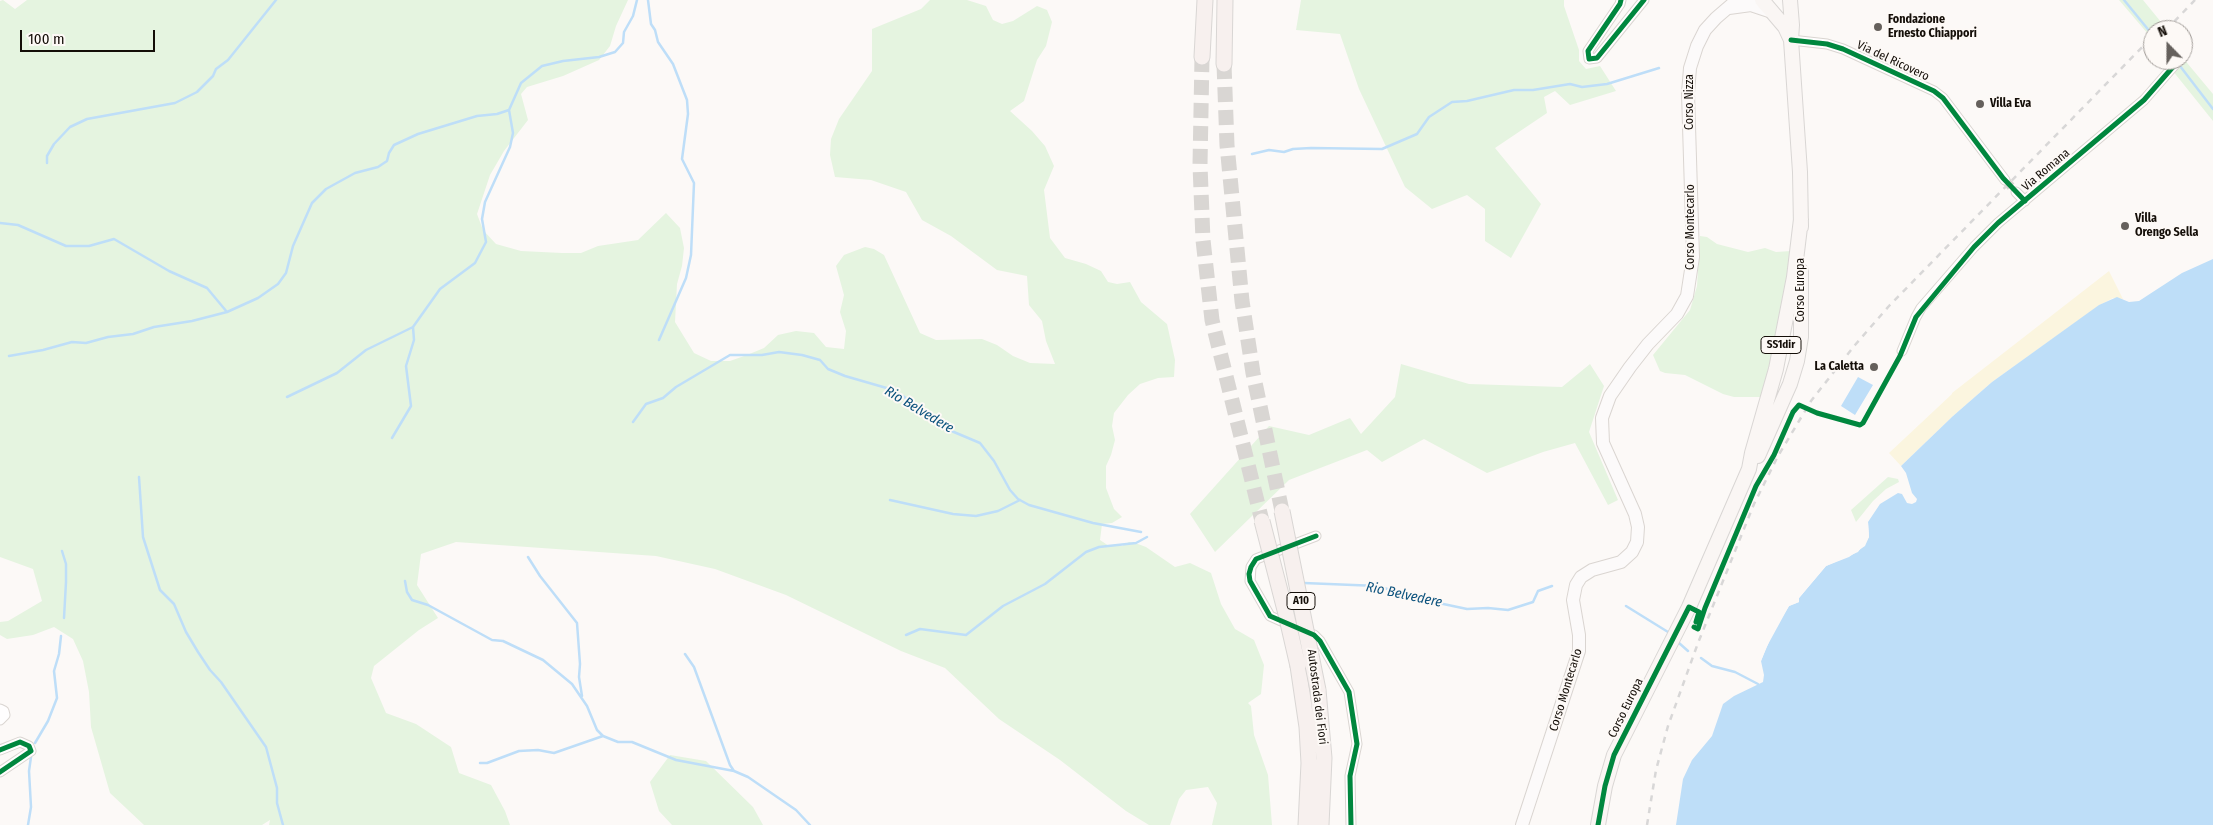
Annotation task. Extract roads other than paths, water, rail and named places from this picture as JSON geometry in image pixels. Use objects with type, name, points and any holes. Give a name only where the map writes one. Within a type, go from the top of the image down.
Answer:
[{"type":"highway","points":[[1202,57],[1205,0]]},
{"type":"highway","points":[[1224,64],[1225,0]]},
{"type":"highway","name":"Autostrada dei Fiori","points":[[1282,511],[1318,690],[1324,758],[1321,825]]},
{"type":"highway","name":"Autostrada dei Fiori","points":[[1262,521],[1298,666],[1306,719],[1309,763],[1306,825]]},
{"type":"main road","name":"Corso Nizza","points":[[1691,175],[1688,93],[1690,68],[1695,51],[1705,30],[1724,10],[1738,0]]},
{"type":"main road","name":"Corso Europa","points":[[1598,825],[1605,786],[1614,755],[1689,607],[1749,469],[1759,455],[1793,374],[1801,337],[1801,219],[1795,44],[1790,0]]},
{"type":"main road","name":"SS1dir","points":[[1724,10],[1735,6],[1766,5],[1785,27],[1795,44]]},
{"type":"main road","name":"Corso Montecarlo","points":[[1522,825],[1579,651],[1579,635],[1573,607],[1576,585],[1581,577],[1592,570],[1621,562],[1632,552],[1637,542],[1638,527],[1635,514],[1602,443],[1602,418],[1610,396],[1630,367],[1648,344],[1677,314],[1685,302],[1690,287],[1693,257],[1691,175]]},
{"type":"main road","name":"Corso Europa","points":[[1749,469],[1776,369],[1794,277],[1801,219]]},
{"type":"main road","points":[[1776,369],[1783,378],[1793,374]]},
{"type":"street","points":[[1621,0],[1588,52],[1589,60],[1597,58],[1644,0]]},
{"type":"street","name":"Via del Ricovero","points":[[1795,44],[1827,44],[1843,49],[1934,91],[1942,98],[2005,180]]},
{"type":"street","name":"Via Romana","points":[[1902,351],[1921,308],[1974,246],[2024,201],[2144,100],[2170,70]]},
{"type":"street","points":[[2016,192],[2024,201]]},
{"type":"street","points":[[1316,536],[1256,559],[1249,574],[1250,581],[1270,616],[1314,635],[1320,640],[1349,692],[1357,744],[1350,776],[1351,825]]},
{"type":"street","points":[[0,709],[5,714],[0,720]]},
{"type":"street","points":[[0,750],[20,742],[29,746],[31,752],[0,772]]},
{"type":"water","points":[[2213,259],[2213,825],[1676,825],[1683,779],[1692,760],[1712,736],[1723,704],[1734,696],[1763,682],[1764,675],[1761,661],[1789,606],[1799,602],[1799,598],[1826,566],[1858,552],[1869,537],[1868,522],[1880,504],[1898,493],[1902,494],[1907,503],[1912,504],[1916,502],[1917,499],[1912,493],[1906,473],[1901,466],[1992,382],[2099,305],[2117,297],[2129,302],[2139,301],[2182,273]]},
{"type":"water","points":[[1858,377],[1873,385],[1855,415],[1841,406]]},
{"type":"waterway","points":[[47,163],[47,156],[54,144],[70,127],[87,119],[175,103],[197,92],[213,76],[216,69],[228,60],[276,0]]},
{"type":"waterway","points":[[287,397],[337,373],[366,350],[413,327],[440,289],[475,263],[486,242],[482,219],[485,202],[510,147],[513,133],[509,110],[521,83],[542,66],[563,61],[599,57],[615,52],[623,43],[624,32],[633,16],[637,0]]},
{"type":"waterway","points":[[648,0],[651,24],[655,30],[658,42],[673,64],[687,100],[688,114],[682,159],[694,183],[691,255],[686,278],[659,340]]},
{"type":"waterway","points":[[2124,0],[2143,23]]},
{"type":"waterway","points":[[1252,154],[1269,150],[1284,152],[1293,149],[1311,148],[1382,149],[1417,134],[1429,117],[1452,102],[1467,101],[1514,90],[1533,90],[1570,84],[1582,87],[1607,84],[1659,68]]},
{"type":"waterway","points":[[2183,70],[2213,109]]},
{"type":"waterway","points":[[9,356],[43,350],[72,342],[86,343],[108,337],[133,334],[154,327],[192,321],[227,312],[258,298],[278,284],[286,273],[293,246],[312,203],[326,189],[355,173],[378,167],[387,161],[394,145],[418,134],[477,116],[497,114],[509,110]]},
{"type":"waterway","points":[[0,223],[18,225],[66,246],[89,246],[114,239],[169,271],[207,288],[227,312]]},
{"type":"waterway","points":[[392,438],[411,406],[406,366],[414,340],[413,327]]},
{"type":"waterway","name":"Rio Belvedere","points":[[633,422],[646,404],[663,398],[676,387],[730,355],[762,355],[779,352],[802,355],[820,360],[828,369],[845,376],[890,389],[903,396],[942,427],[980,443],[994,461],[1010,490],[1018,499],[1029,505],[1093,523],[1141,532]]},
{"type":"waterway","points":[[139,477],[143,537],[160,590],[174,604],[186,632],[198,652],[266,747],[277,788],[277,803],[283,825]]},
{"type":"waterway","points":[[890,500],[953,514],[976,516],[998,511],[1020,500]]},
{"type":"waterway","points":[[906,635],[920,629],[966,635],[1003,606],[1045,584],[1086,552],[1099,547],[1136,543],[1147,537]]},
{"type":"waterway","points":[[62,551],[66,564],[64,618]]},
{"type":"waterway","points":[[528,557],[540,576],[577,623],[579,677],[582,696]]},
{"type":"waterway","points":[[405,581],[407,592],[412,600],[428,605],[492,640],[503,641],[543,660],[572,684],[587,706],[597,730],[603,736],[618,742],[632,742],[676,760],[734,771],[748,777],[796,810],[810,825]]},
{"type":"waterway","name":"Rio Belvedere","points":[[1304,583],[1378,586],[1415,598],[1467,609],[1488,608],[1508,610],[1533,602],[1538,591],[1552,586]]},
{"type":"waterway","name":"Rio Belvedere","points":[[1626,606],[1668,632]]},
{"type":"waterway","points":[[35,743],[48,721],[57,698],[54,671],[59,654],[61,636]]},
{"type":"waterway","name":"Rio Belvedere","points":[[1679,643],[1688,651]]},
{"type":"waterway","points":[[685,654],[694,667],[730,765],[734,771]]},
{"type":"waterway","name":"Rio Belvedere","points":[[1701,658],[1712,666],[1735,672],[1758,684]]},
{"type":"waterway","points":[[480,763],[487,763],[519,751],[538,750],[554,753],[603,736]]},
{"type":"waterway","points":[[28,825],[31,807],[29,771],[31,757]]},
{"type":"tunnel","points":[[1202,57],[1200,165],[1203,240],[1212,320],[1262,521]]},
{"type":"tunnel","points":[[1224,64],[1227,145],[1242,301],[1253,373],[1282,511]]},
{"type":"tunnel","points":[[2005,180],[2016,192]]},
{"type":"railway","points":[[2176,20],[2195,0]]},
{"type":"railway","points":[[1647,825],[1656,770],[1668,726],[1698,643],[1754,504],[1778,456],[1811,401],[1855,345],[1889,306],[2143,46]]},
{"type":"place","name":"Fondazione Ernesto Chiappori","points":[[1878,27]]},
{"type":"place","name":"Villa Eva","points":[[1980,104]]},
{"type":"place","name":"Villa Orengo Sella","points":[[2125,226]]},
{"type":"place","name":"La Caletta","points":[[1874,367]]}]
